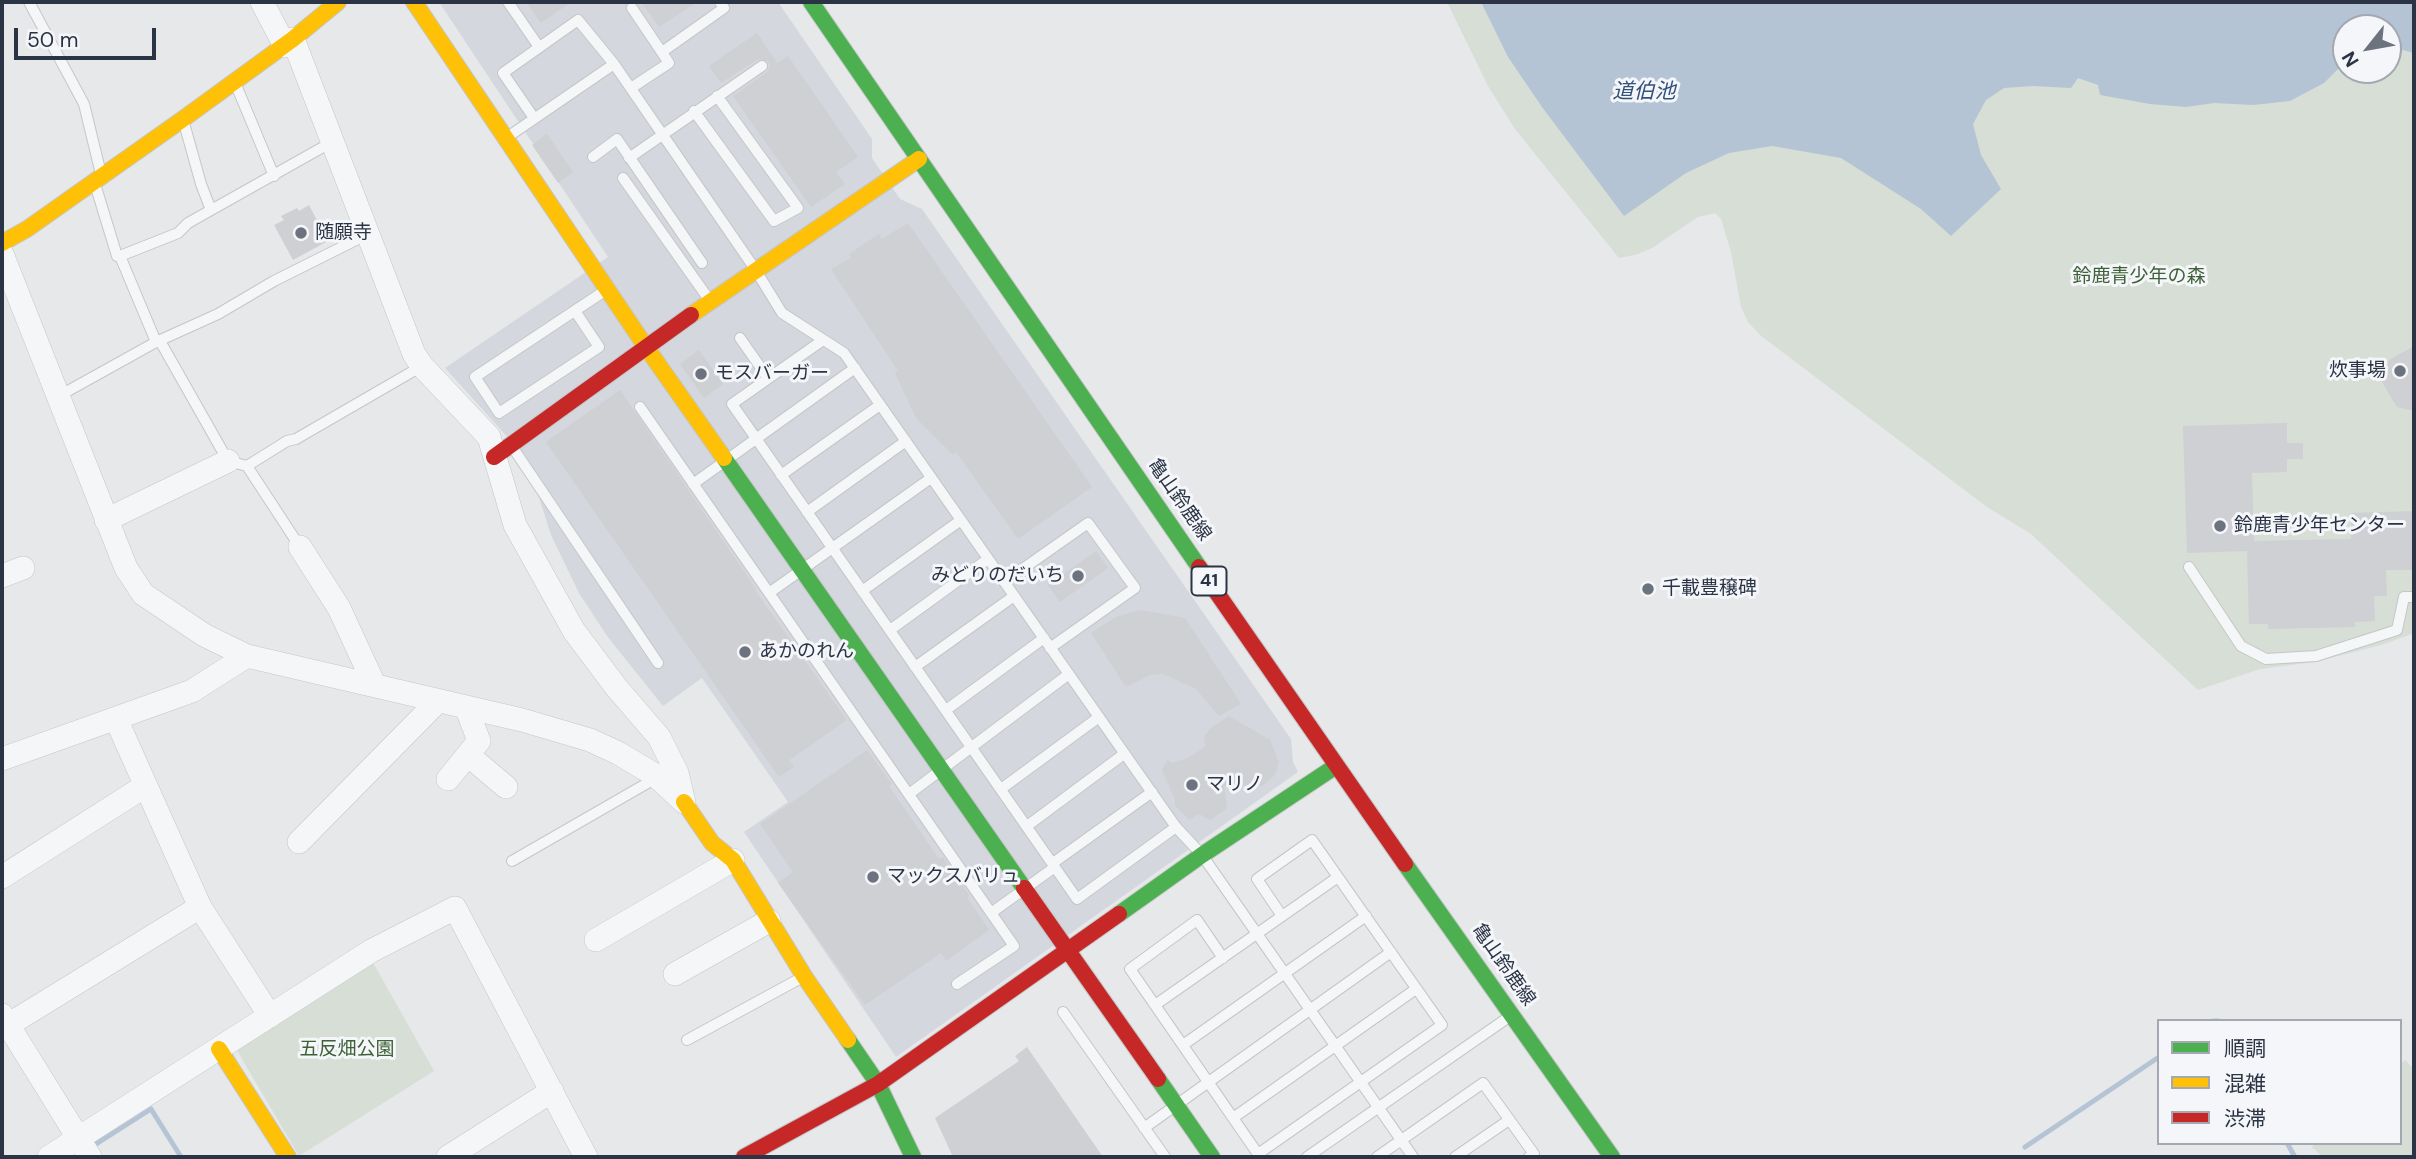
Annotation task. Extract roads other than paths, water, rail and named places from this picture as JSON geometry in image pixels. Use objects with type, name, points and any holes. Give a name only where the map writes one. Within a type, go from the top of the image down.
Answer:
[{"type":"street","points":[[262,2],[289,42],[369,234],[414,354],[422,366],[503,451],[515,526],[573,631],[659,737],[677,773],[684,802]]},
{"type":"street","points":[[2,243],[27,229],[183,119],[289,42],[338,2]]},
{"type":"street","points":[[414,2],[609,283],[646,347],[1212,1157]]},
{"type":"street","name":"亀山鈴鹿線","points":[[811,2],[1336,766],[1612,1157]]},
{"type":"street","points":[[503,451],[563,389],[646,347],[755,269],[919,159]]},
{"type":"street","points":[[2,254],[106,520],[126,568],[143,594],[204,635],[247,656],[558,729],[618,753],[658,777],[684,802],[712,843],[733,860],[804,976],[878,1084],[913,1157]]},
{"type":"street","points":[[106,520],[238,463]]},
{"type":"street","points":[[300,547],[339,608],[374,684]]},
{"type":"street","points":[[2,759],[192,691],[247,656]]},
{"type":"street","points":[[299,842],[438,701]]},
{"type":"street","points":[[448,779],[479,741],[466,707]]},
{"type":"street","points":[[116,719],[200,907],[270,1016]]},
{"type":"street","points":[[468,755],[506,787]]},
{"type":"street","points":[[744,1157],[878,1084],[1202,855],[1336,766]]},
{"type":"street","points":[[2,877],[145,786]]},
{"type":"street","points":[[596,940],[733,860]]},
{"type":"street","points":[[84,1148],[5,1020],[200,907]]},
{"type":"street","points":[[49,1157],[84,1148],[219,1049],[270,1016],[376,948],[455,908],[586,1157]]},
{"type":"street","points":[[675,974],[769,921]]},
{"type":"street","points":[[219,1049],[288,1157]]},
{"type":"street","points":[[448,1157],[552,1091]]},
{"type":"lane","points":[[29,2],[84,104],[98,179],[117,256],[120,257],[158,341],[238,463],[300,547]]},
{"type":"lane","points":[[508,2],[540,47]]},
{"type":"lane","points":[[662,52],[724,8],[720,2]]},
{"type":"lane","points":[[631,88],[669,63],[632,8]]},
{"type":"lane","points":[[534,118],[503,73],[578,20],[631,88],[782,313],[844,354],[855,368],[1124,754],[1176,827],[1202,855],[1413,1157]]},
{"type":"lane","points":[[506,137],[614,64]]},
{"type":"lane","points":[[629,158],[762,66]]},
{"type":"lane","points":[[234,82],[274,176]]},
{"type":"lane","points":[[695,111],[774,221],[798,208],[717,96]]},
{"type":"lane","points":[[183,119],[211,210]]},
{"type":"lane","points":[[593,157],[617,139],[702,262]]},
{"type":"lane","points":[[120,257],[178,233],[188,223],[332,142]]},
{"type":"lane","points":[[623,178],[710,300]]},
{"type":"lane","points":[[57,397],[158,341],[218,314],[274,281],[369,234]]},
{"type":"lane","points":[[575,311],[599,347],[563,389],[499,413],[475,377],[575,311],[609,283]]},
{"type":"lane","points":[[740,338],[768,378]]},
{"type":"lane","points":[[823,340],[732,404],[1077,899],[1176,827]]},
{"type":"lane","points":[[238,463],[296,439],[422,366]]},
{"type":"lane","points":[[693,484],[855,368]]},
{"type":"lane","points":[[781,475],[880,405]]},
{"type":"lane","points":[[640,407],[1014,946],[957,984]]},
{"type":"lane","points":[[807,512],[906,441]]},
{"type":"lane","points":[[503,451],[658,663]]},
{"type":"lane","points":[[769,593],[932,478]]},
{"type":"lane","points":[[862,591],[961,520]]},
{"type":"lane","points":[[946,710],[1135,587],[1088,523],[1004,582]]},
{"type":"lane","points":[[890,630],[988,558]]},
{"type":"lane","points":[[2189,567],[2241,646],[2266,659],[2316,656],[2397,630],[2404,597],[2414,597]]},
{"type":"lane","points":[[915,667],[1014,596]]},
{"type":"lane","points":[[909,794],[1069,674]]},
{"type":"lane","points":[[1001,789],[1099,717]]},
{"type":"lane","points":[[1027,826],[1124,754]]},
{"type":"lane","points":[[512,861],[658,777]]},
{"type":"lane","points":[[991,913],[1152,792]]},
{"type":"lane","points":[[1223,958],[1197,920],[1130,969],[1259,1156],[1442,1025],[1312,840],[1257,879],[1282,916]]},
{"type":"lane","points":[[1156,1005],[1338,877]]},
{"type":"lane","points":[[1183,1045],[1366,916]]},
{"type":"lane","points":[[1144,1128],[1391,952]]},
{"type":"lane","points":[[687,1040],[804,976]]},
{"type":"lane","points":[[1233,1118],[1416,989]]},
{"type":"lane","points":[[1063,1012],[1165,1157]]},
{"type":"lane","points":[[1307,1157],[1512,1015]]},
{"type":"lane","points":[[1377,1157],[1483,1083],[1534,1154],[1529,1157]]},
{"type":"lane","points":[[1455,1157],[1509,1120]]},
{"type":"water","name":"道伯池","points":[[1481,2],[2414,2],[2414,53],[2402,50],[2402,14],[2332,14],[2332,75],[2324,83],[2290,101],[2253,105],[2214,103],[2186,107],[2150,104],[2100,95],[2098,85],[2078,78],[2071,88],[2004,88],[1986,100],[1973,124],[1981,155],[2001,189],[1951,236],[1921,209],[1841,158],[1772,146],[1729,153],[1686,173],[1624,216],[1508,57]]},
{"type":"waterway","points":[[2025,1147],[2157,1058]]},
{"type":"waterway","points":[[93,1146],[151,1109],[181,1157]]},
{"type":"waterway","points":[[2288,1145],[2295,1157]]},
{"type":"place","name":"随願寺","points":[[301,233]]},
{"type":"place","name":"炊事場","points":[[2400,371]]},
{"type":"place","name":"モスバーガー","points":[[701,374]]},
{"type":"place","name":"鈴鹿青少年センター","points":[[2220,526]]},
{"type":"place","name":"みどりのだいち","points":[[1078,576]]},
{"type":"place","name":"千載豊穣碑","points":[[1648,589]]},
{"type":"place","name":"あかのれん","points":[[745,652]]},
{"type":"place","name":"マリノ","points":[[1192,785]]},
{"type":"place","name":"マックスバリュ","points":[[873,877]]},
{"type":"park label","name":"鈴鹿青少年の森","points":[[2139,277]]},
{"type":"park label","name":"五反畑公園","points":[[347,1050]]}]
